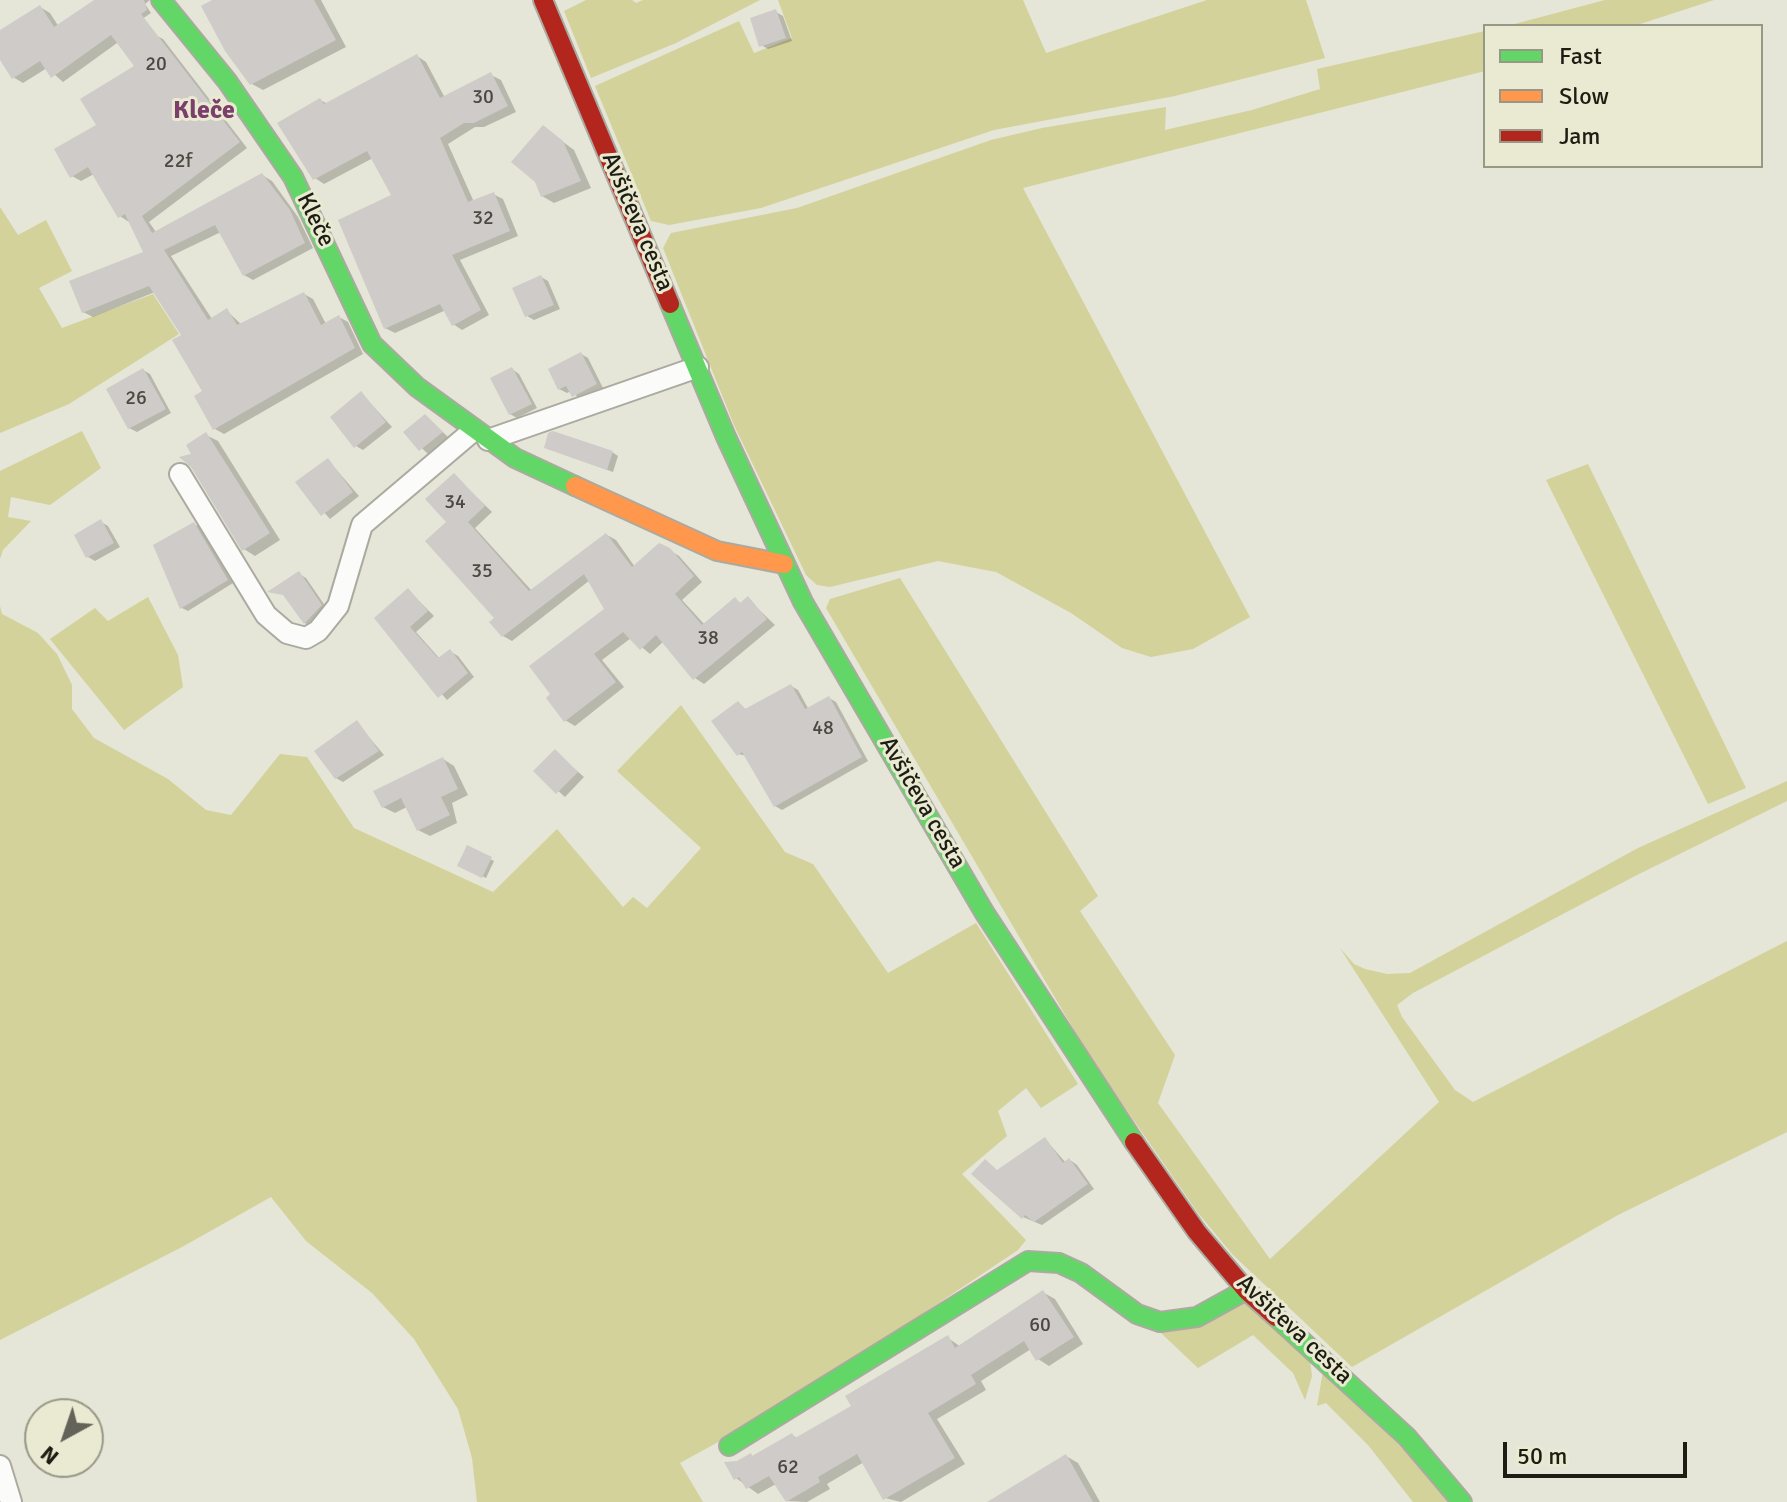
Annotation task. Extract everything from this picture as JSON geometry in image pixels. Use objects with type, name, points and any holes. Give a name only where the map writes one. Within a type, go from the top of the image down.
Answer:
[{"type":"street","name":"Kleče","points":[[161,0],[227,81],[293,177],[372,344],[417,387],[515,458],[717,551],[784,564]]},
{"type":"street","name":"Avšičeva cesta","points":[[543,0],[784,564],[803,602],[984,912],[1158,1179],[1246,1290],[1407,1437],[1462,1502]]},
{"type":"street","points":[[180,474],[266,615],[287,633],[306,638],[318,631],[338,606],[362,525],[481,435],[698,367]]},
{"type":"street","points":[[729,1446],[1028,1261],[1059,1263],[1081,1273],[1137,1314],[1160,1322],[1197,1317],[1246,1290]]},
{"type":"street","points":[[0,1466],[11,1502]]},
{"type":"shaded area","points":[[586,0],[632,0],[636,3],[643,0],[760,0],[676,43],[591,78],[564,11]]},
{"type":"shaded area","points":[[778,0],[1023,0],[1046,53],[1207,0],[1306,0],[1325,58],[1175,96],[994,130],[761,208],[669,225],[651,221],[595,86],[739,21],[754,53],[792,38]]},
{"type":"shaded area","points":[[1605,0],[1714,0],[1640,24],[1515,24]]},
{"type":"shaded area","points":[[1483,31],[1483,72],[1023,188],[1250,617],[1193,649],[1151,657],[1122,648],[1071,613],[996,572],[938,561],[830,587],[817,585],[806,575],[734,425],[663,248],[671,233],[797,208],[991,140],[1042,128],[1166,107],[1165,130],[1252,110],[1320,89],[1317,69]]},
{"type":"shaded area","points":[[0,207],[18,235],[46,220],[72,271],[39,288],[62,328],[153,294],[179,334],[69,404],[0,433]]},
{"type":"shaded area","points":[[82,431],[101,468],[50,505],[11,497],[8,517],[31,521],[3,550],[0,559],[0,471]]},
{"type":"shaded area","points":[[1588,464],[1746,788],[1708,804],[1546,480]]},
{"type":"shaded area","points":[[900,578],[1098,896],[1080,911],[1175,1055],[1158,1103],[1270,1259],[1439,1102],[1340,948],[1354,964],[1365,969],[1387,974],[1410,973],[1638,848],[1787,781],[1787,801],[1635,876],[1413,993],[1397,1005],[1402,1017],[1455,1090],[1473,1102],[1787,941],[1787,1132],[1618,1215],[1352,1367],[1232,1254],[1198,1213],[1091,1059],[826,608],[830,599]]},
{"type":"shaded area","points":[[148,597],[178,655],[183,687],[124,730],[50,639],[95,608],[108,621]]},
{"type":"shaded area","points":[[0,606],[2,614],[38,633],[57,654],[72,685],[72,709],[94,738],[168,779],[206,810],[231,815],[280,754],[307,757],[354,828],[493,892],[557,829],[623,907],[633,897],[647,908],[701,848],[617,771],[681,705],[785,852],[813,864],[888,973],[976,923],[1078,1084],[1041,1108],[1026,1088],[998,1111],[1007,1136],[962,1174],[1026,1240],[1018,1250],[870,1349],[740,1430],[680,1463],[703,1502],[477,1502],[472,1458],[458,1409],[414,1339],[372,1293],[306,1241],[271,1197],[182,1247],[0,1340]]},
{"type":"shaded area","points":[[1247,1302],[1310,1360],[1312,1376],[1305,1400],[1293,1373],[1253,1335],[1198,1368],[1161,1333]]},
{"type":"shaded area","points":[[1323,1371],[1411,1456],[1449,1502],[1413,1502],[1368,1445],[1326,1403],[1317,1406]]},
{"type":"building","points":[[94,0],[144,0],[147,10],[141,14],[240,142],[142,216],[152,233],[262,173],[290,210],[305,243],[243,276],[215,225],[164,250],[208,320],[227,308],[237,325],[304,292],[321,325],[339,315],[355,348],[213,430],[194,396],[202,391],[172,340],[181,335],[149,286],[82,313],[69,281],[143,252],[125,214],[118,218],[88,167],[70,178],[54,149],[96,125],[80,99],[134,66],[111,35],[51,78],[40,61],[12,79],[0,60],[0,30],[40,5],[54,27]]},
{"type":"building","points":[[212,0],[314,0],[336,40],[250,85],[225,51],[201,6]]},
{"type":"building","points":[[776,9],[786,38],[759,47],[750,18]]},
{"type":"building","points":[[417,54],[440,98],[491,72],[508,106],[474,123],[464,123],[440,138],[468,202],[494,192],[510,231],[452,255],[481,310],[452,326],[440,304],[384,329],[338,220],[391,195],[367,151],[313,180],[277,123],[320,98],[324,104]]},
{"type":"building","points":[[543,125],[563,141],[581,181],[541,197],[535,182],[511,162]]},
{"type":"building","points":[[541,275],[554,305],[525,317],[512,288]]},
{"type":"building","points":[[581,352],[597,384],[572,397],[566,386],[558,390],[548,369]]},
{"type":"building","points":[[512,367],[532,404],[509,415],[490,378]]},
{"type":"building","points":[[143,368],[166,409],[128,429],[106,389]]},
{"type":"building","points":[[361,391],[386,422],[354,448],[330,417]]},
{"type":"building","points":[[425,414],[443,432],[419,451],[403,432]]},
{"type":"building","points":[[553,431],[613,451],[607,470],[544,448],[548,433]]},
{"type":"building","points":[[206,432],[270,533],[242,551],[191,467],[179,457],[191,454],[186,445]]},
{"type":"building","points":[[328,458],[353,492],[321,516],[295,482]]},
{"type":"building","points":[[454,473],[485,506],[468,522],[529,591],[606,533],[632,567],[659,543],[670,548],[694,576],[675,594],[702,625],[735,597],[740,603],[748,596],[767,619],[693,680],[656,635],[640,650],[623,632],[594,654],[616,682],[564,722],[546,698],[550,694],[529,666],[604,609],[584,574],[502,637],[489,622],[494,618],[425,541],[446,522],[425,499]]},
{"type":"building","points":[[101,519],[114,543],[86,558],[74,535]]},
{"type":"building","points":[[194,522],[228,580],[180,609],[153,545]]},
{"type":"building","points":[[299,571],[322,605],[304,624],[283,595],[267,592]]},
{"type":"building","points":[[408,588],[428,611],[410,627],[438,658],[450,649],[468,673],[438,698],[374,618]]},
{"type":"building","points":[[791,684],[805,709],[829,696],[862,757],[774,807],[742,752],[737,756],[711,721],[738,701],[745,709]]},
{"type":"building","points":[[357,720],[379,751],[335,779],[314,751]]},
{"type":"building","points":[[555,749],[578,772],[556,794],[533,771]]},
{"type":"building","points":[[443,757],[458,789],[441,797],[450,815],[417,831],[401,798],[382,808],[373,791]]},
{"type":"building","points":[[467,845],[492,857],[482,878],[457,866]]},
{"type":"building","points":[[1045,1137],[1063,1163],[1069,1158],[1088,1184],[1034,1222],[1025,1215],[1022,1219],[971,1174],[985,1159],[997,1170]]},
{"type":"building","points":[[1043,1290],[1074,1337],[1036,1361],[1024,1341],[971,1375],[976,1384],[928,1413],[955,1458],[883,1500],[857,1454],[818,1477],[820,1482],[786,1502],[769,1476],[746,1489],[739,1477],[734,1480],[724,1462],[737,1461],[751,1453],[752,1456],[792,1433],[795,1438],[851,1406],[845,1396],[948,1335],[955,1348]]},
{"type":"building","points":[[1066,1454],[1093,1502],[987,1502]]},
{"type":"traffic: fast","points":[[161,0],[227,81],[293,177],[372,344],[417,387],[515,458],[575,486]]},
{"type":"traffic: fast","points":[[670,304],[726,437],[803,602],[984,912],[1134,1142]]},
{"type":"traffic: fast","points":[[729,1446],[1028,1261],[1059,1263],[1081,1273],[1137,1314],[1160,1322],[1197,1317],[1246,1290]]},
{"type":"traffic: fast","points":[[1276,1317],[1407,1437],[1462,1502]]},
{"type":"traffic: slow","points":[[575,486],[717,551],[784,564]]},
{"type":"traffic: jam","points":[[543,0],[670,304]]},
{"type":"traffic: jam","points":[[1134,1142],[1197,1232],[1246,1290],[1276,1317]]},
{"type":"district","name":"Kleče","points":[[204,111]]}]
